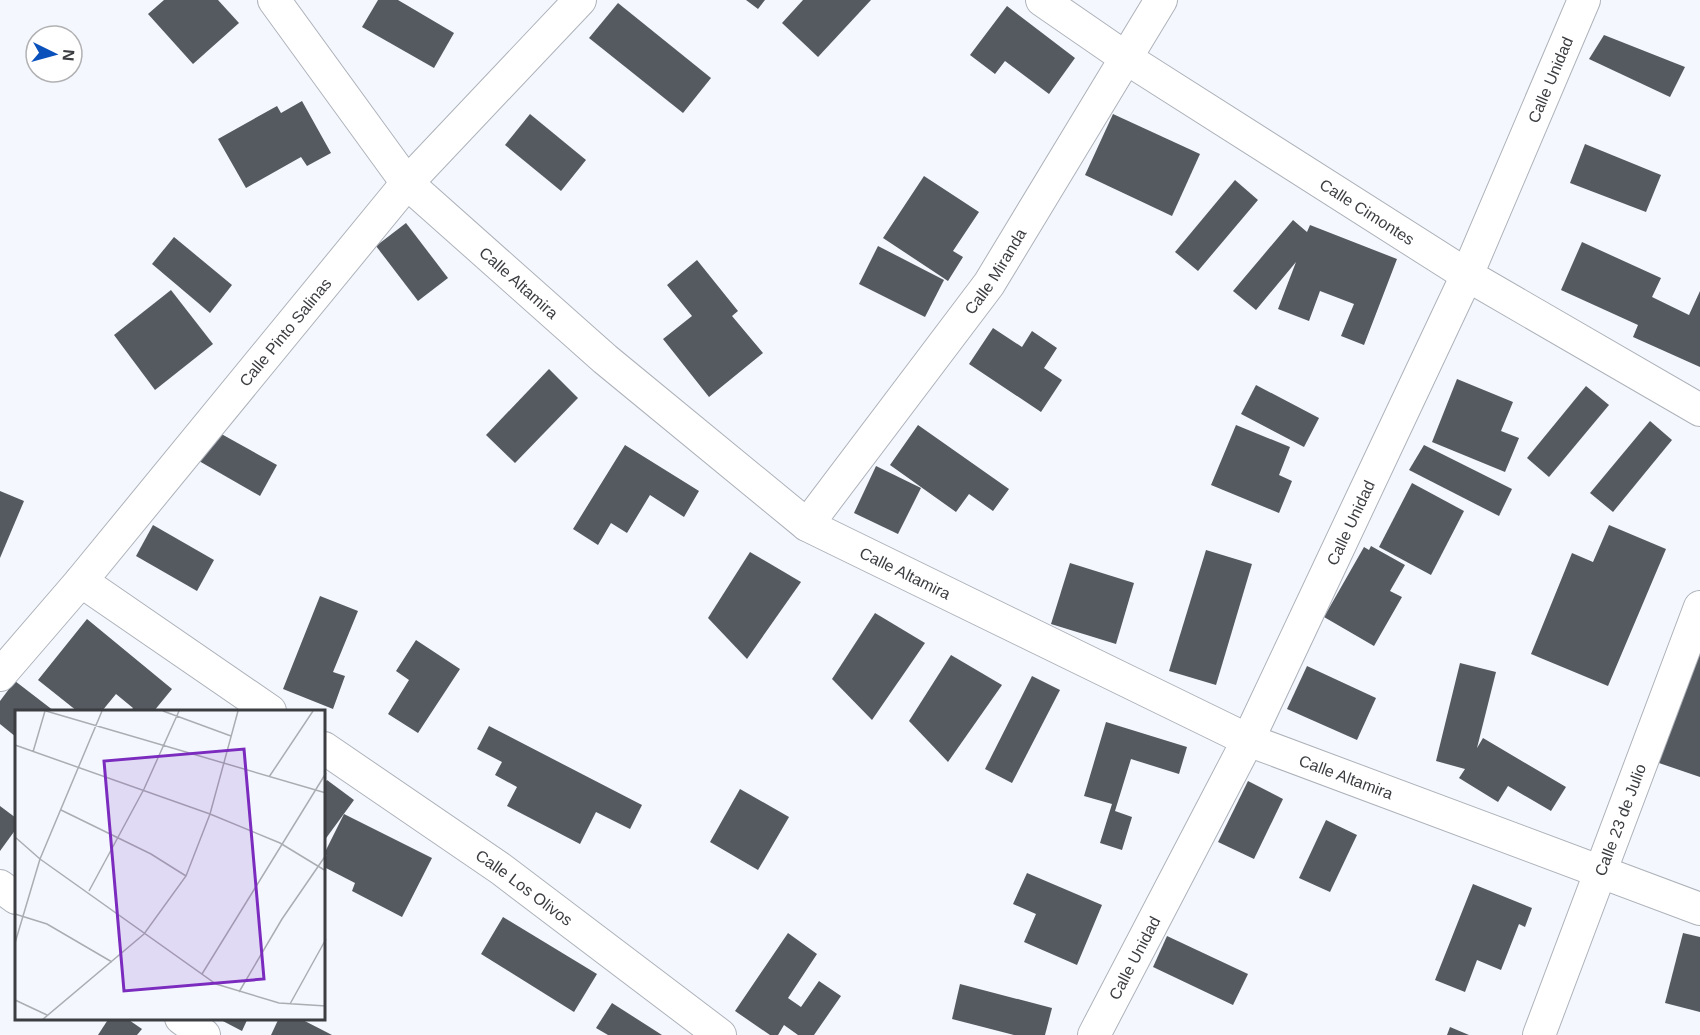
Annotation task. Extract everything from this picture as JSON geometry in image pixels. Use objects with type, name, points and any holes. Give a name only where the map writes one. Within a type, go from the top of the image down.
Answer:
[{"type":"street","name":"Calle Altamira","points":[[274,0],[407,183],[605,359],[807,525],[1248,740],[1700,909]]},
{"type":"street","name":"Calle Pinto Salinas","points":[[0,675],[81,581],[407,183],[580,0]]},
{"type":"street","name":"Calle Cimontes","points":[[1042,0],[1126,58],[1467,274],[1700,410]]},
{"type":"street","name":"Calle Miranda","points":[[807,525],[989,284],[1161,0]]},
{"type":"street","name":"Calle Unidad","points":[[1094,1035],[1248,740],[1467,274],[1584,0]]},
{"type":"street","points":[[81,581],[269,710]]},
{"type":"street","name":"Calle 23 de Julio","points":[[1539,1035],[1700,607]]},
{"type":"street","name":"Calle Los Olivos","points":[[326,749],[501,868],[720,1035]]},
{"type":"street","points":[[0,886],[15,897]]},
{"type":"street","points":[[184,1020],[204,1035]]},
{"type":"building","points":[[164,0],[218,0],[239,23],[193,64],[148,14]]},
{"type":"building","points":[[378,0],[398,0],[454,33],[434,68],[362,27]]},
{"type":"building","points":[[746,0],[765,0],[758,9]]},
{"type":"building","points":[[803,0],[871,0],[818,57],[782,23]]},
{"type":"building","points":[[618,3],[711,78],[683,113],[589,38]]},
{"type":"building","points":[[1007,6],[1075,58],[1049,94],[1005,61],[995,74],[970,55]]},
{"type":"building","points":[[1604,35],[1685,67],[1670,97],[1589,59]]},
{"type":"building","points":[[302,101],[331,153],[307,166],[301,157],[246,188],[218,139],[277,106],[281,113]]},
{"type":"building","points":[[530,114],[586,160],[561,191],[505,145]]},
{"type":"building","points":[[1113,114],[1200,154],[1172,216],[1085,175]]},
{"type":"building","points":[[1585,144],[1661,175],[1646,212],[1570,183]]},
{"type":"building","points":[[924,176],[979,212],[953,251],[963,257],[948,281],[883,238]]},
{"type":"building","points":[[1235,180],[1258,200],[1198,271],[1175,252]]},
{"type":"building","points":[[1293,220],[1307,232],[1310,225],[1397,259],[1364,345],[1341,336],[1354,304],[1320,291],[1309,321],[1278,309],[1296,262],[1256,310],[1233,291]]},
{"type":"building","points":[[406,223],[448,278],[418,301],[376,246]]},
{"type":"building","points":[[174,237],[232,285],[210,313],[152,264]]},
{"type":"building","points":[[1582,242],[1661,278],[1652,297],[1689,315],[1700,291],[1700,367],[1633,337],[1638,325],[1561,290]]},
{"type":"building","points":[[878,246],[944,280],[925,317],[859,284]]},
{"type":"building","points":[[697,260],[738,311],[732,316],[763,353],[709,397],[663,339],[692,316],[667,285]]},
{"type":"building","points":[[171,290],[213,344],[155,390],[114,335]]},
{"type":"building","points":[[993,328],[1022,347],[1032,331],[1057,348],[1044,368],[1062,380],[1041,412],[969,364]]},
{"type":"building","points":[[549,369],[578,398],[515,463],[486,435]]},
{"type":"building","points":[[1457,379],[1513,402],[1501,431],[1519,438],[1505,472],[1432,442]]},
{"type":"building","points":[[1256,385],[1319,418],[1304,447],[1241,414]]},
{"type":"building","points":[[1586,386],[1609,405],[1549,477],[1527,458]]},
{"type":"building","points":[[1650,421],[1672,440],[1613,512],[1590,493]]},
{"type":"building","points":[[918,425],[1009,489],[993,511],[969,494],[956,512],[890,465]]},
{"type":"building","points":[[1236,425],[1290,447],[1279,475],[1292,481],[1279,513],[1211,485]]},
{"type":"building","points":[[216,431],[277,465],[260,496],[199,461]]},
{"type":"building","points":[[625,445],[699,491],[684,517],[650,495],[627,533],[611,523],[598,545],[573,529]]},
{"type":"building","points":[[1424,445],[1512,489],[1499,516],[1409,470]]},
{"type":"building","points":[[876,466],[921,488],[898,534],[854,513]]},
{"type":"building","points":[[1412,483],[1464,511],[1431,575],[1379,547]]},
{"type":"building","points":[[0,491],[24,501],[0,558]]},
{"type":"building","points":[[153,525],[214,560],[197,591],[136,556]]},
{"type":"building","points":[[1609,525],[1666,549],[1608,686],[1531,654],[1572,553],[1593,562]]},
{"type":"building","points":[[1371,546],[1405,565],[1390,591],[1402,597],[1374,646],[1324,617],[1364,547],[1369,550]]},
{"type":"building","points":[[1206,550],[1252,564],[1216,685],[1169,671]]},
{"type":"building","points":[[750,552],[801,582],[747,659],[708,618]]},
{"type":"building","points":[[1070,563],[1134,583],[1116,644],[1051,624]]},
{"type":"building","points":[[320,596],[358,611],[333,672],[345,676],[333,709],[283,689]]},
{"type":"building","points":[[875,613],[925,643],[872,720],[832,679]]},
{"type":"building","points":[[87,619],[172,689],[155,710],[132,710],[133,708],[116,694],[103,710],[76,710],[38,680]]},
{"type":"building","points":[[1700,636],[1700,777],[1656,762]]},
{"type":"building","points":[[416,640],[460,669],[418,733],[388,714],[409,680],[396,671]]},
{"type":"building","points":[[951,655],[1002,685],[948,762],[909,721]]},
{"type":"building","points":[[1460,663],[1496,672],[1477,748],[1483,738],[1566,787],[1551,811],[1508,786],[1498,802],[1459,778],[1465,769],[1436,761]]},
{"type":"building","points":[[1307,666],[1376,698],[1357,740],[1287,709]]},
{"type":"building","points":[[1032,676],[1060,690],[1012,783],[985,769]]},
{"type":"building","points":[[15,681],[53,710],[15,710],[15,736],[0,724],[0,701]]},
{"type":"building","points":[[1106,722],[1187,747],[1179,774],[1131,759],[1115,811],[1132,817],[1122,850],[1100,843],[1112,804],[1084,796]]},
{"type":"building","points":[[489,726],[642,805],[630,829],[596,812],[580,844],[507,806],[517,787],[495,775],[502,762],[477,749]]},
{"type":"building","points":[[326,781],[354,800],[326,838]]},
{"type":"building","points":[[1248,781],[1283,799],[1254,859],[1218,842]]},
{"type":"building","points":[[740,789],[789,817],[758,870],[710,842]]},
{"type":"building","points":[[0,806],[15,817],[15,830],[0,851]]},
{"type":"building","points":[[344,814],[432,858],[402,917],[352,891],[355,883],[326,868],[326,850]]},
{"type":"building","points":[[1326,820],[1357,835],[1330,892],[1299,878]]},
{"type":"building","points":[[1027,873],[1102,905],[1077,965],[1024,942],[1036,914],[1013,904]]},
{"type":"building","points":[[1473,884],[1532,908],[1525,927],[1519,924],[1501,970],[1477,960],[1465,992],[1435,980]]},
{"type":"building","points":[[503,917],[597,974],[574,1012],[481,954]]},
{"type":"building","points":[[788,933],[817,954],[788,998],[801,1007],[819,981],[841,996],[814,1035],[798,1035],[784,1025],[778,1035],[770,1035],[735,1011]]},
{"type":"building","points":[[1683,933],[1700,937],[1700,1012],[1665,1003]]},
{"type":"building","points":[[1167,936],[1248,974],[1233,1005],[1153,967]]},
{"type":"building","points":[[960,984],[1052,1008],[1045,1035],[1014,1035],[952,1019]]},
{"type":"building","points":[[612,1003],[662,1035],[608,1035],[596,1028]]},
{"type":"building","points":[[108,1020],[129,1020],[142,1029],[137,1035],[98,1035]]},
{"type":"building","points":[[221,1020],[247,1020],[242,1031]]},
{"type":"building","points":[[278,1020],[303,1020],[332,1035],[271,1035]]},
{"type":"building","points":[[1450,1027],[1469,1035],[1447,1035]]}]
